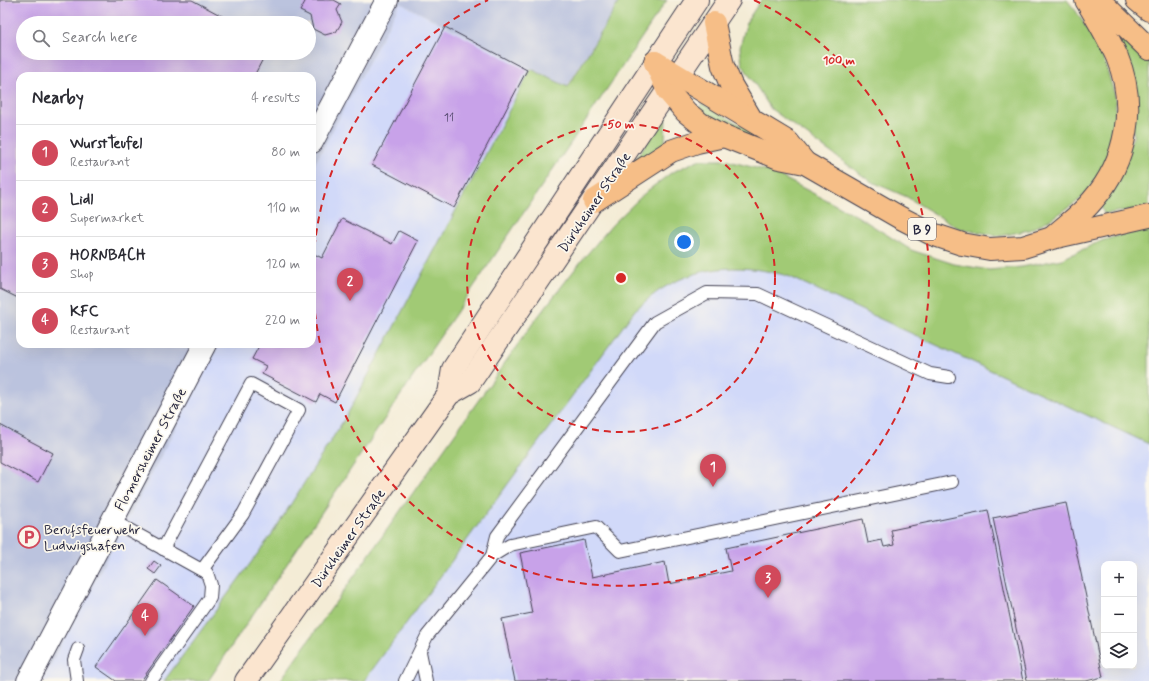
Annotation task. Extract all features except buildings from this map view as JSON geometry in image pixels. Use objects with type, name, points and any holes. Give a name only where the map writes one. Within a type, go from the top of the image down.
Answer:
[{"type":"highway","points":[[1052,238],[1092,201],[1108,182],[1119,159],[1125,137],[1127,112],[1125,83],[1117,58],[1086,0]]},
{"type":"highway","points":[[1099,0],[1149,49]]},
{"type":"highway","points":[[1137,0],[1149,10]]},
{"type":"highway","points":[[714,23],[723,66],[731,85],[751,118]]},
{"type":"highway","points":[[655,62],[673,84],[751,118],[788,142],[805,163]]},
{"type":"highway","name":"B 9","points":[[673,84],[686,112],[701,124],[724,136],[780,158],[805,163],[899,218],[932,234],[962,244],[990,249],[1023,247],[1052,238],[1149,216]]},
{"type":"highway","points":[[594,201],[671,151],[697,142],[724,136]]},
{"type":"main road","name":"Dürkheimer Straße","points":[[449,394],[453,369],[697,0]]},
{"type":"main road","name":"Dürkheimer Straße","points":[[246,681],[449,394],[470,382],[729,0]]},
{"type":"street","points":[[316,134],[387,0]]},
{"type":"street","name":"Flomersheimer Straße","points":[[28,681],[203,348]]},
{"type":"lane","points":[[492,556],[497,536],[655,322],[707,293],[758,294],[930,374],[949,377]]},
{"type":"lane","points":[[163,549],[251,384],[300,410],[243,514],[205,571]]},
{"type":"lane","points":[[405,681],[428,636],[492,556],[510,545],[596,527],[620,551],[952,482]]},
{"type":"lane","points":[[113,521],[205,571],[211,585],[210,598],[151,681]]},
{"type":"lane","points":[[77,681],[74,660],[78,649]]},
{"type":"lane","points":[[420,652],[426,681]]},
{"type":"shaded area","points":[[0,0],[620,0],[567,87],[400,3],[316,161],[316,72],[16,72],[16,348],[218,348],[42,681],[0,681]]},
{"type":"shaded area","points":[[400,3],[531,69],[347,415],[272,534],[164,681],[42,681],[218,348],[316,348],[316,161]]},
{"type":"shaded area","points":[[728,268],[761,269],[788,276],[1149,444],[1149,681],[364,681],[635,310],[664,287],[692,274]]},
{"type":"green space","points":[[620,0],[667,0],[208,681],[164,681],[272,534],[347,415],[531,69],[568,87]]},
{"type":"green space","points":[[761,0],[1067,0],[1076,11],[1101,51],[1116,99],[1114,134],[1103,169],[1081,199],[1053,218],[1029,230],[1001,236],[960,229],[907,197],[870,181],[771,109],[742,64],[740,47],[747,21]]},
{"type":"green space","points":[[1109,21],[1149,61],[1149,207],[1104,214],[1101,206],[1134,135]]},
{"type":"green space","points":[[702,103],[760,136],[762,143],[697,111]]},
{"type":"green space","points":[[666,115],[665,146],[638,165],[634,161]]},
{"type":"green space","points":[[698,160],[724,160],[772,172],[857,216],[911,250],[954,264],[989,270],[1022,267],[1062,259],[1101,241],[1137,230],[1149,229],[1149,444],[788,276],[756,269],[740,268],[710,270],[695,274],[680,279],[661,289],[635,310],[364,681],[280,681],[533,323],[583,259],[613,224],[647,191],[671,173]]},
{"type":"place","name":"Lidl","points":[[350,301]]},
{"type":"place","name":"WurstTeufel","points":[[713,487]]},
{"type":"place","name":"Berufsfeuerwehr Ludwigshafen","points":[[29,537]]},
{"type":"place","name":"HORNBACH","points":[[768,598]]},
{"type":"place","name":"KFC","points":[[145,636]]}]
